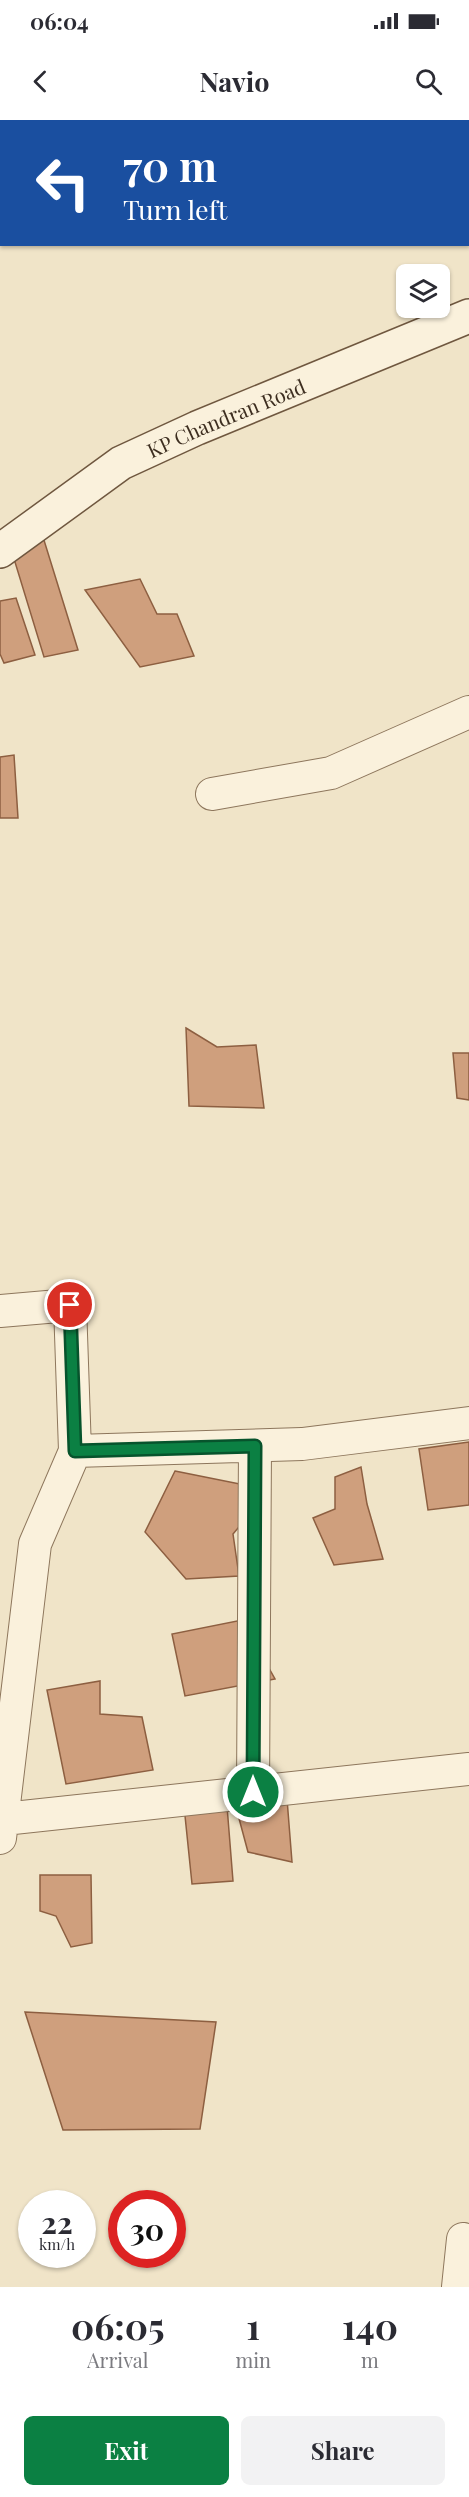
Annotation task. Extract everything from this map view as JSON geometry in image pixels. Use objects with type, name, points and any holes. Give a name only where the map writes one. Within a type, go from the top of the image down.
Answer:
[{"type":"main road","name":"KP Chandran Road","points":[[0,551],[121,463],[197,428],[469,316]]},
{"type":"street","points":[[212,794],[331,773],[469,712]]},
{"type":"street","points":[[0,1311],[70,1305],[75,1451],[35,1544],[2,1828],[253,1792],[469,1769]]},
{"type":"street","points":[[75,1451],[303,1444],[469,1423]]},
{"type":"street","points":[[253,1792],[255,1446]]},
{"type":"street","points":[[458,2287],[463,2239]]},
{"type":"building","points":[[43,537],[78,650],[44,657],[11,549]]},
{"type":"building","points":[[140,579],[157,614],[177,614],[194,656],[140,667],[85,590]]},
{"type":"building","points":[[16,598],[35,655],[4,663],[0,654],[0,601]]},
{"type":"building","points":[[14,755],[18,818],[0,818],[0,757]]},
{"type":"building","points":[[186,1028],[217,1047],[256,1045],[264,1108],[189,1106]]},
{"type":"building","points":[[453,1053],[469,1053],[469,1100],[457,1098]]},
{"type":"building","points":[[469,1442],[469,1505],[428,1510],[419,1449]]},
{"type":"building","points":[[361,1467],[367,1504],[383,1559],[334,1565],[313,1518],[335,1509],[335,1477]]},
{"type":"building","points":[[175,1471],[270,1490],[233,1534],[239,1576],[186,1579],[145,1532]]},
{"type":"building","points":[[242,1620],[275,1679],[185,1696],[172,1634]]},
{"type":"building","points":[[100,1681],[100,1714],[142,1717],[153,1770],[66,1784],[47,1690]]},
{"type":"building","points":[[262,1795],[287,1799],[292,1862],[248,1852],[237,1811],[262,1812]]},
{"type":"building","points":[[184,1806],[227,1806],[233,1881],[192,1884]]},
{"type":"building","points":[[40,1875],[91,1875],[92,1943],[71,1947],[56,1916],[40,1911]]},
{"type":"building","points":[[25,2012],[216,2022],[200,2129],[63,2130]]},
{"type":"route","points":[[70,1305],[75,1451],[255,1446],[253,1792]]}]
